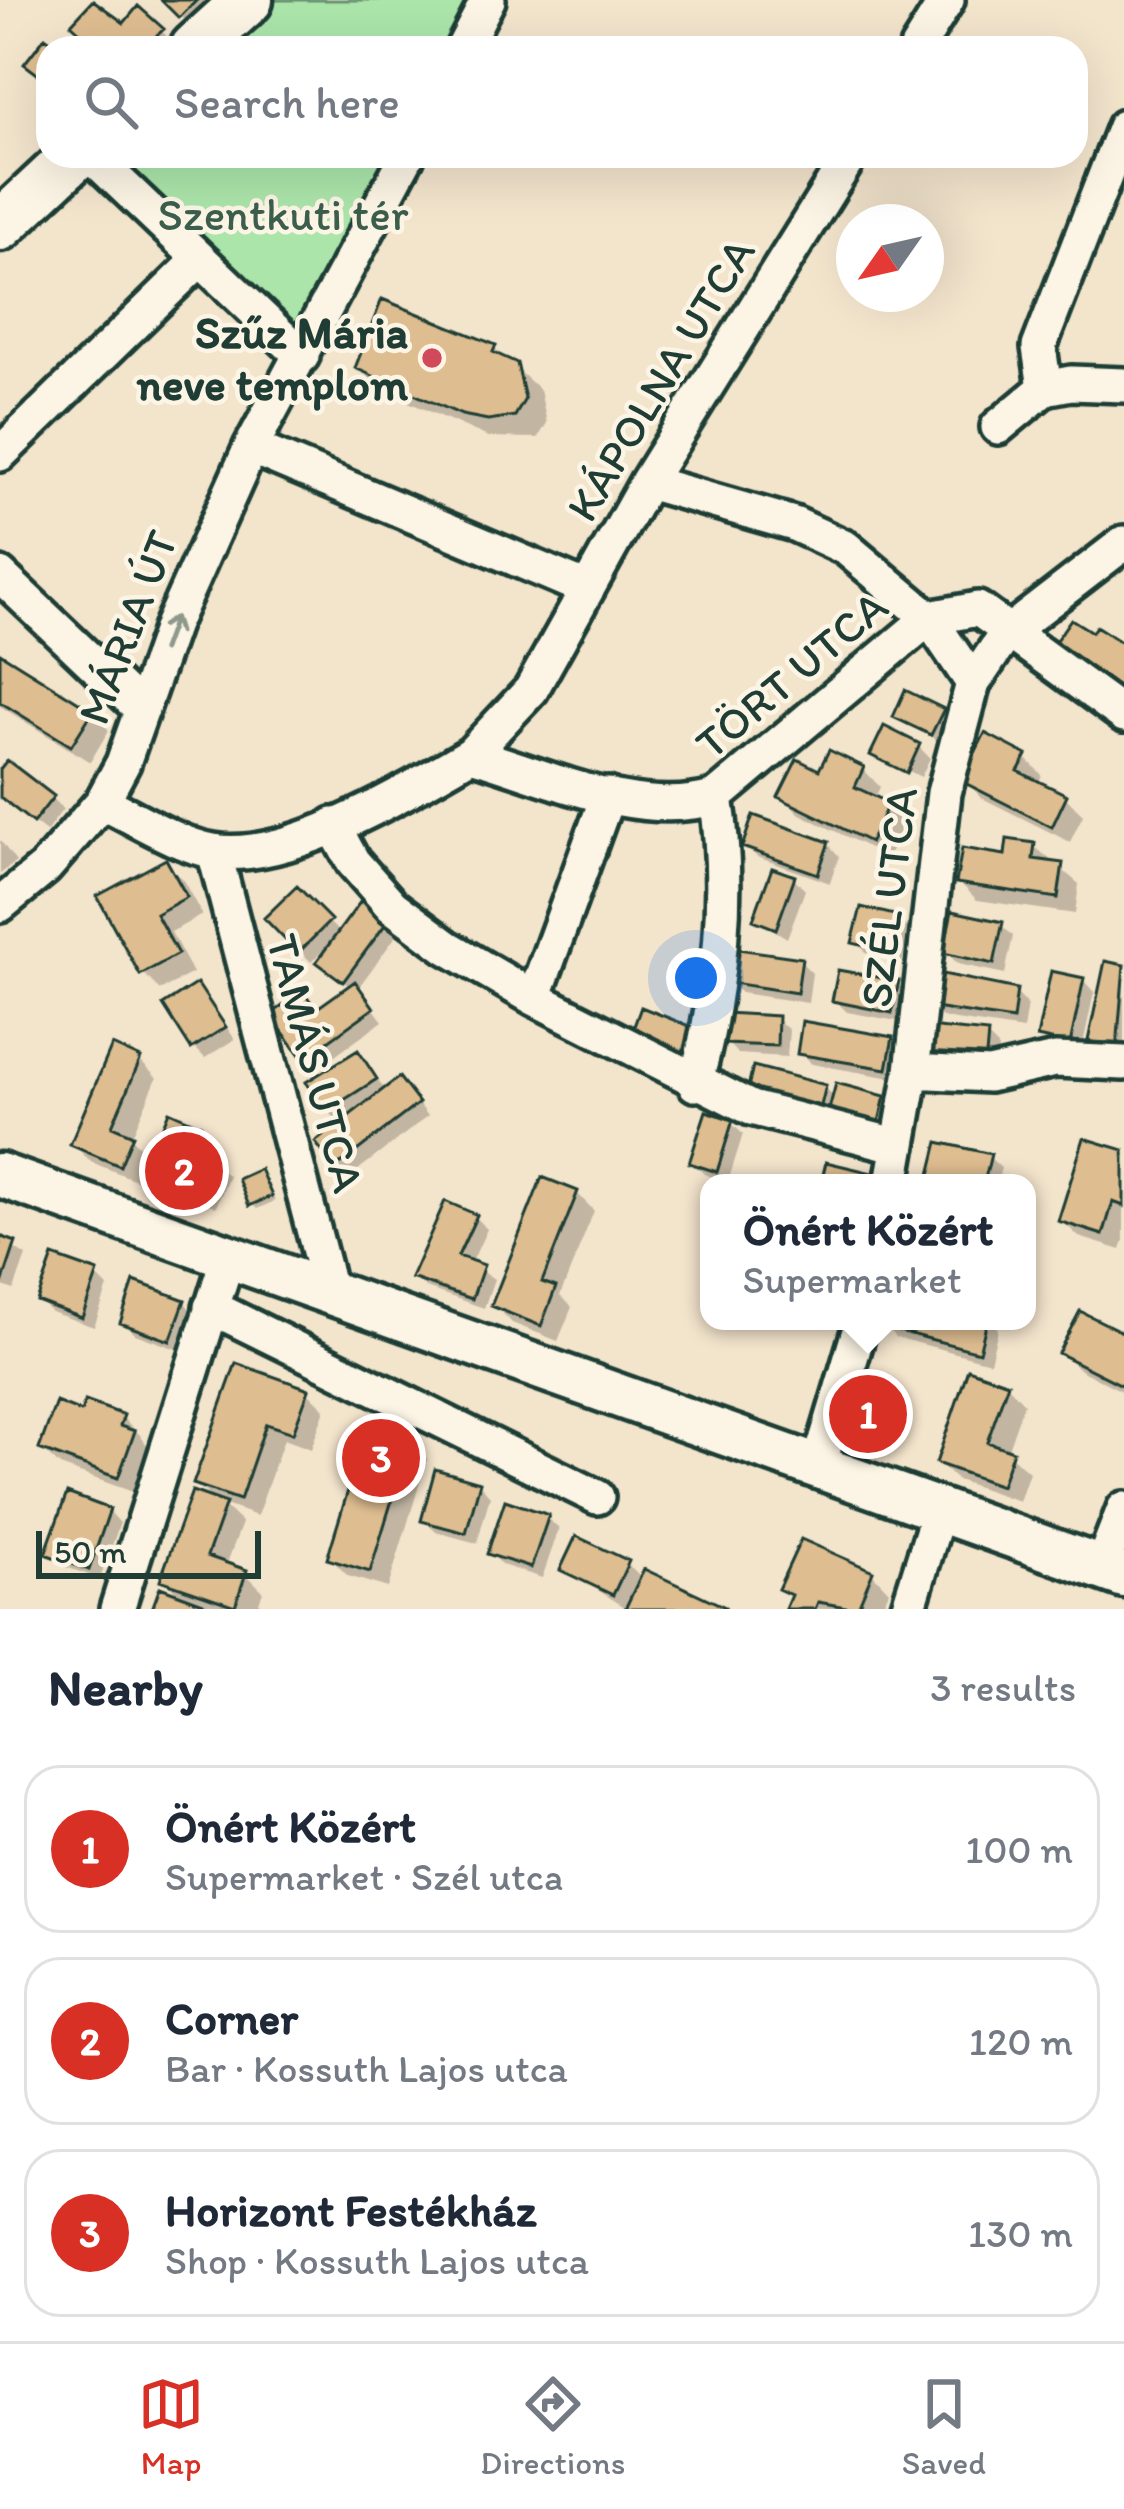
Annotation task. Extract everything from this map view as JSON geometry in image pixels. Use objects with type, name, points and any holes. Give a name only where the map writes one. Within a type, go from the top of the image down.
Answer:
[{"type":"main road","points":[[208,36],[248,0]]},
{"type":"main road","points":[[0,226],[63,168]]},
{"type":"street","points":[[469,36],[488,0]]},
{"type":"street","points":[[924,36],[946,0]]},
{"type":"street","points":[[1045,388],[1040,347],[1124,127]]},
{"type":"street","points":[[104,168],[302,356]]},
{"type":"street","name":"MÁRIA ÚT","points":[[0,905],[45,868],[102,802],[172,624],[251,447],[401,168]]},
{"type":"street","name":"KÁPOLNA UTCA","points":[[471,754],[531,690],[647,482],[843,168]]},
{"type":"street","points":[[0,454],[199,260]]},
{"type":"street","points":[[998,427],[1045,388],[1071,382],[1124,386]]},
{"type":"street","name":"KÁPOLNA UTCA","points":[[251,447],[587,589]]},
{"type":"street","points":[[647,482],[794,524],[846,548],[929,618],[973,683]]},
{"type":"street","name":"SZÉL UTCA","points":[[894,1174],[912,1071],[944,793],[973,683],[1006,634],[1124,543]]},
{"type":"street","points":[[0,575],[142,710]]},
{"type":"street","points":[[929,618],[978,609],[1006,634],[1124,715]]},
{"type":"street","name":"TÖRT UTCA","points":[[471,754],[608,795],[686,806],[716,796],[929,618]]},
{"type":"street","points":[[102,802],[214,851],[262,850],[333,825],[471,754]]},
{"type":"street","points":[[534,998],[608,795]]},
{"type":"street","points":[[695,1084],[712,1021],[722,834],[716,796]]},
{"type":"street","points":[[333,825],[353,862],[392,906],[447,947],[534,998],[695,1084],[751,1108],[899,1147]]},
{"type":"street","name":"TAMÁS UTCA","points":[[214,851],[331,1298]]},
{"type":"street","points":[[912,1071],[989,1075],[1055,1060],[1124,1064]]},
{"type":"street","points":[[0,1175],[331,1298],[1113,1572],[1124,1509]]},
{"type":"street","points":[[117,1609],[227,1260]]},
{"type":"street","points":[[212,1307],[597,1497]]},
{"type":"street","points":[[818,1468],[859,1330]]},
{"type":"street","points":[[908,1609],[939,1510]]},
{"type":"green space","points":[[248,0],[488,0],[469,36],[208,36]]},
{"type":"green space","name":"Szentkuti tér","points":[[105,168],[401,168],[302,356]]},
{"type":"building","points":[[93,0],[124,23],[138,6],[164,29],[156,36],[84,36],[71,24]]},
{"type":"building","points":[[161,0],[197,0],[179,18]]},
{"type":"building","points":[[36,49],[36,73],[24,64]]},
{"type":"building","name":"Szűz Mária neve templom","points":[[382,299],[496,345],[493,352],[517,363],[525,399],[515,416],[488,420],[462,415],[355,368]]},
{"type":"building","points":[[1071,619],[1092,632],[1096,626],[1124,644],[1120,693],[1052,646]]},
{"type":"building","points":[[0,653],[93,711],[71,746],[0,702]]},
{"type":"building","points":[[905,690],[944,709],[931,735],[893,717]]},
{"type":"building","points":[[884,726],[920,744],[907,773],[870,755]]},
{"type":"building","points":[[985,733],[1027,755],[1018,771],[1067,795],[1052,827],[961,781]]},
{"type":"building","points":[[829,750],[864,767],[855,787],[889,803],[870,842],[778,797],[797,759],[819,770]]},
{"type":"building","points":[[7,760],[54,796],[33,823],[0,797],[0,769]]},
{"type":"building","points":[[753,815],[829,842],[818,874],[742,847]]},
{"type":"building","points":[[1007,839],[1035,843],[1033,859],[1063,863],[1058,898],[956,883],[962,848],[1005,855]]},
{"type":"building","points":[[166,859],[187,897],[156,914],[178,954],[140,975],[97,896]]},
{"type":"building","points":[[772,868],[795,876],[776,929],[753,920]]},
{"type":"building","points":[[297,886],[331,920],[298,953],[264,918]]},
{"type":"building","points":[[363,898],[390,918],[343,982],[316,962]]},
{"type":"building","points":[[861,907],[899,916],[891,952],[852,943]]},
{"type":"building","points":[[952,911],[1003,922],[994,964],[943,953]]},
{"type":"building","points":[[731,948],[802,958],[797,993],[726,982]]},
{"type":"building","points":[[1105,961],[1124,965],[1117,1048],[1088,1041]]},
{"type":"building","points":[[838,970],[899,981],[892,1013],[832,1001]]},
{"type":"building","points":[[1051,971],[1084,978],[1070,1044],[1037,1037]]},
{"type":"building","points":[[933,972],[1017,989],[1013,1020],[928,1007]]},
{"type":"building","points":[[355,981],[374,1008],[303,1059],[270,1015],[303,991],[316,1009]]},
{"type":"building","points":[[197,983],[226,1027],[191,1049],[163,1005]]},
{"type":"building","points":[[641,1007],[697,1029],[684,1061],[629,1040]]},
{"type":"building","points":[[725,1013],[778,1016],[777,1046],[724,1044]]},
{"type":"building","points":[[802,1021],[893,1037],[887,1069],[797,1054]]},
{"type":"building","points":[[928,1027],[988,1033],[985,1068],[925,1062]]},
{"type":"building","points":[[112,1045],[141,1058],[112,1126],[133,1135],[120,1166],[70,1145]]},
{"type":"building","points":[[358,1050],[377,1079],[325,1112],[306,1082]]},
{"type":"building","points":[[753,1066],[826,1085],[819,1114],[746,1096]]},
{"type":"building","points":[[399,1077],[419,1103],[335,1168],[315,1142]]},
{"type":"building","points":[[836,1083],[885,1096],[877,1130],[827,1117]]},
{"type":"building","points":[[169,1111],[201,1125],[191,1150],[219,1162],[204,1197],[144,1172]]},
{"type":"building","points":[[706,1111],[733,1120],[717,1172],[689,1163]]},
{"type":"building","points":[[1084,1138],[1124,1150],[1124,1206],[1113,1202],[1103,1235],[1058,1221]]},
{"type":"building","points":[[938,1142],[991,1154],[986,1174],[930,1174]]},
{"type":"building","points":[[826,1162],[877,1174],[823,1174]]},
{"type":"building","points":[[260,1169],[272,1196],[249,1206],[238,1179]]},
{"type":"building","points":[[542,1177],[578,1191],[542,1282],[556,1287],[541,1326],[491,1306]]},
{"type":"building","points":[[445,1201],[477,1215],[458,1256],[484,1265],[472,1299],[411,1278]]},
{"type":"building","points":[[0,1236],[16,1242],[3,1281],[0,1280]]},
{"type":"building","points":[[53,1256],[98,1272],[82,1318],[37,1301]]},
{"type":"building","points":[[134,1281],[185,1300],[170,1341],[120,1323]]},
{"type":"building","points":[[1080,1311],[1124,1333],[1124,1386],[1058,1353]]},
{"type":"building","points":[[895,1330],[985,1330],[979,1352]]},
{"type":"building","points":[[236,1363],[309,1389],[293,1433],[266,1424],[240,1500],[193,1484]]},
{"type":"building","points":[[968,1369],[1008,1383],[987,1442],[1013,1451],[1001,1486],[936,1463]]},
{"type":"building","points":[[85,1401],[124,1415],[120,1426],[135,1431],[118,1478],[39,1449],[56,1402],[81,1412]]},
{"type":"building","points":[[368,1425],[411,1438],[370,1572],[327,1559]]},
{"type":"building","points":[[435,1469],[480,1482],[466,1533],[421,1521]]},
{"type":"building","points":[[192,1491],[226,1503],[207,1556],[247,1570],[235,1606],[160,1580]]},
{"type":"building","points":[[67,1493],[110,1509],[89,1570],[45,1554]]},
{"type":"building","points":[[505,1500],[549,1515],[531,1568],[487,1554]]},
{"type":"building","points":[[576,1536],[629,1561],[613,1595],[560,1570]]},
{"type":"building","points":[[801,1539],[873,1571],[857,1609],[818,1602],[815,1609],[785,1609],[791,1595],[778,1589]]},
{"type":"building","points":[[644,1569],[725,1607],[625,1609]]},
{"type":"building","points":[[160,1587],[203,1603],[201,1609],[152,1609]]},
{"type":"place","name":"Szűz Mária neve templom","points":[[432,358]]},
{"type":"place","name":"Corner","points":[[184,1171]]},
{"type":"place","name":"Önért Közért","points":[[868,1414]]},
{"type":"place","name":"Horizont Festékház","points":[[381,1458]]}]
